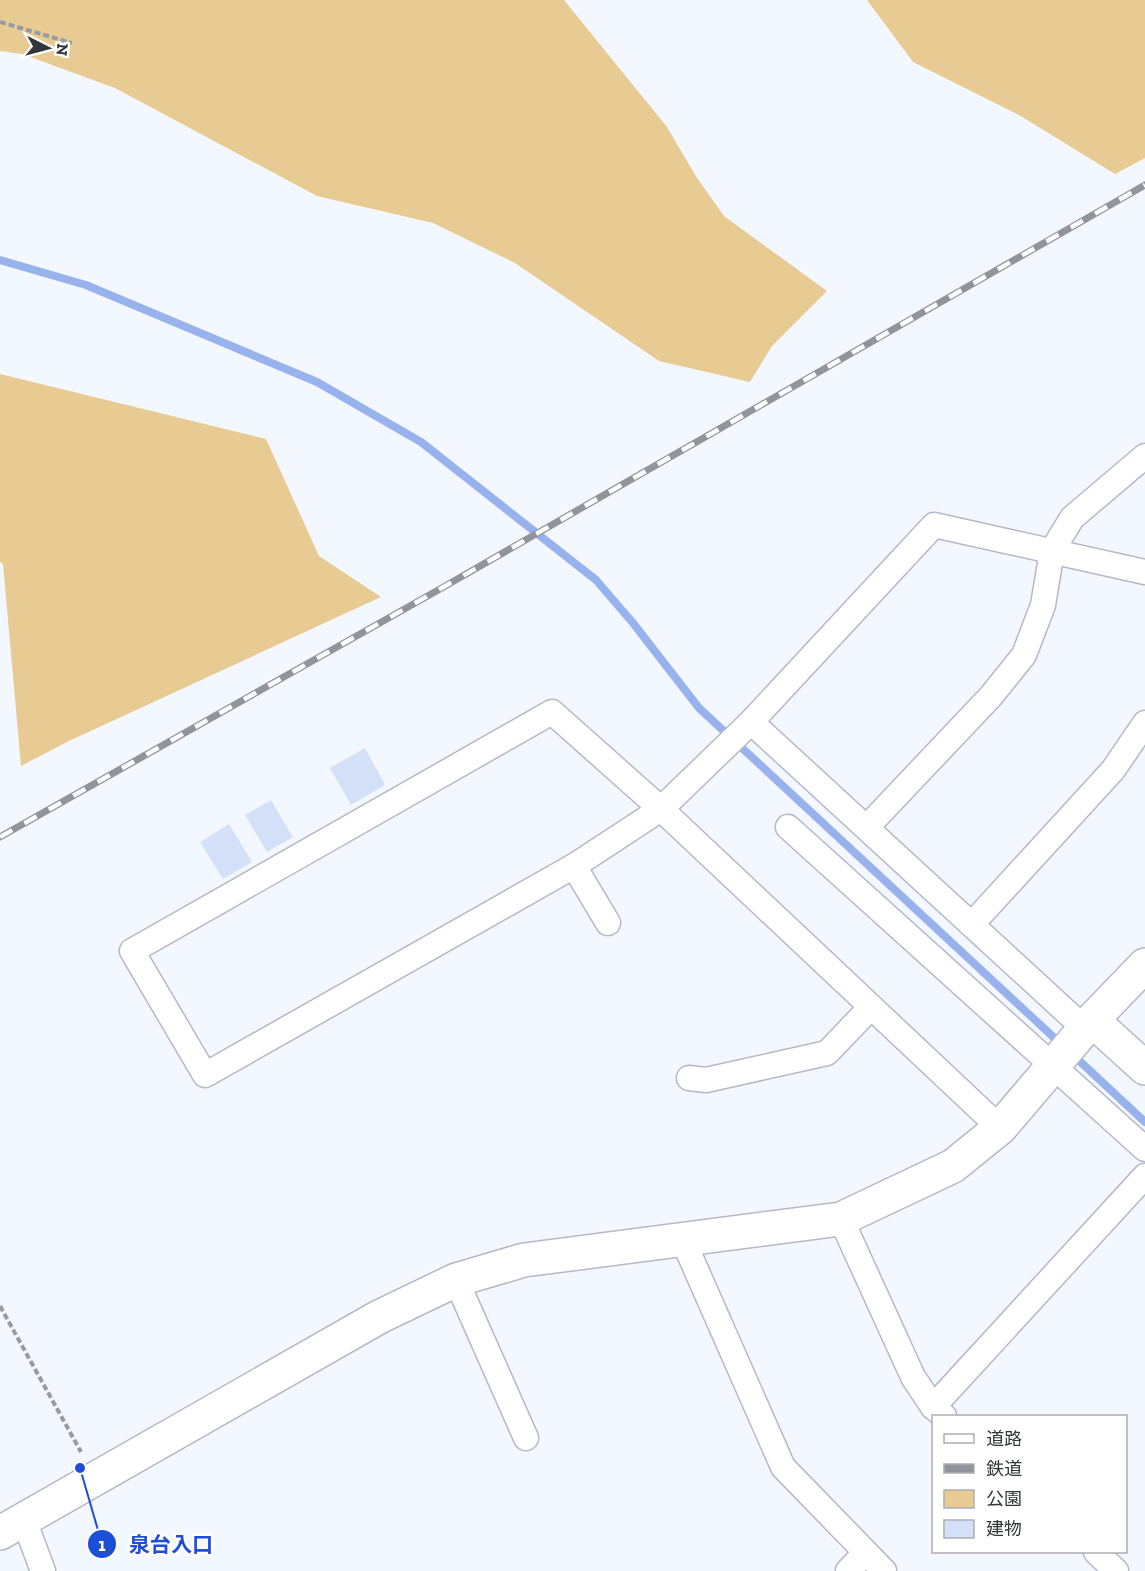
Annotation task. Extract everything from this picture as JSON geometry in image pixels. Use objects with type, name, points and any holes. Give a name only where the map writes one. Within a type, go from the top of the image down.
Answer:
[{"type":"street","points":[[867,828],[991,696],[1024,655],[1043,605],[1052,550],[1072,518],[1145,456]]},
{"type":"street","points":[[1000,1128],[661,809],[552,712],[132,951],[205,1075],[574,866],[661,809],[751,722],[934,525],[1145,572]]},
{"type":"street","points":[[751,722],[1084,1029],[1145,1068]]},
{"type":"street","points":[[972,924],[1113,770],[1145,723]]},
{"type":"street","points":[[788,827],[1145,1149]]},
{"type":"street","points":[[574,866],[608,923]]},
{"type":"street","points":[[43,1571],[12,1526],[379,1317],[456,1280],[524,1260],[841,1219],[953,1166],[1000,1128],[1084,1029],[1145,965]]},
{"type":"street","points":[[689,1078],[706,1080],[827,1053],[871,1007]]},
{"type":"street","points":[[841,1219],[913,1377],[939,1412],[1145,1176]]},
{"type":"street","points":[[683,1240],[783,1467],[884,1571]]},
{"type":"street","points":[[456,1280],[526,1438]]},
{"type":"street","points":[[848,1571],[865,1553]]},
{"type":"street","points":[[1098,1553],[1116,1571]]},
{"type":"path","points":[[0,22],[72,43]]},
{"type":"path","points":[[0,1306],[96,1479]]},
{"type":"green space","points":[[0,0],[564,0],[667,127],[697,178],[724,216],[827,291],[772,346],[750,382],[659,361],[515,263],[433,223],[317,196],[115,88],[22,54],[0,51]]},
{"type":"green space","points":[[867,0],[1145,0],[1145,158],[1115,174],[1019,115],[913,62]]},
{"type":"green space","points":[[0,374],[266,439],[319,556],[381,597],[69,741],[21,766],[3,564],[0,562]]},
{"type":"building","points":[[365,748],[385,785],[351,805],[330,768]]},
{"type":"building","points":[[271,800],[293,837],[267,852],[245,815]]},
{"type":"building","points":[[229,824],[252,862],[223,879],[200,842]]},
{"type":"waterway","points":[[0,260],[86,285],[317,382],[421,442],[596,580],[633,623],[699,708],[1063,1046]]},
{"type":"waterway","points":[[1072,1054],[1145,1122]]},
{"type":"railway","points":[[0,837],[440,589],[1145,185]]},
{"type":"place","name":"泉台入口","points":[[80,1468]]}]
